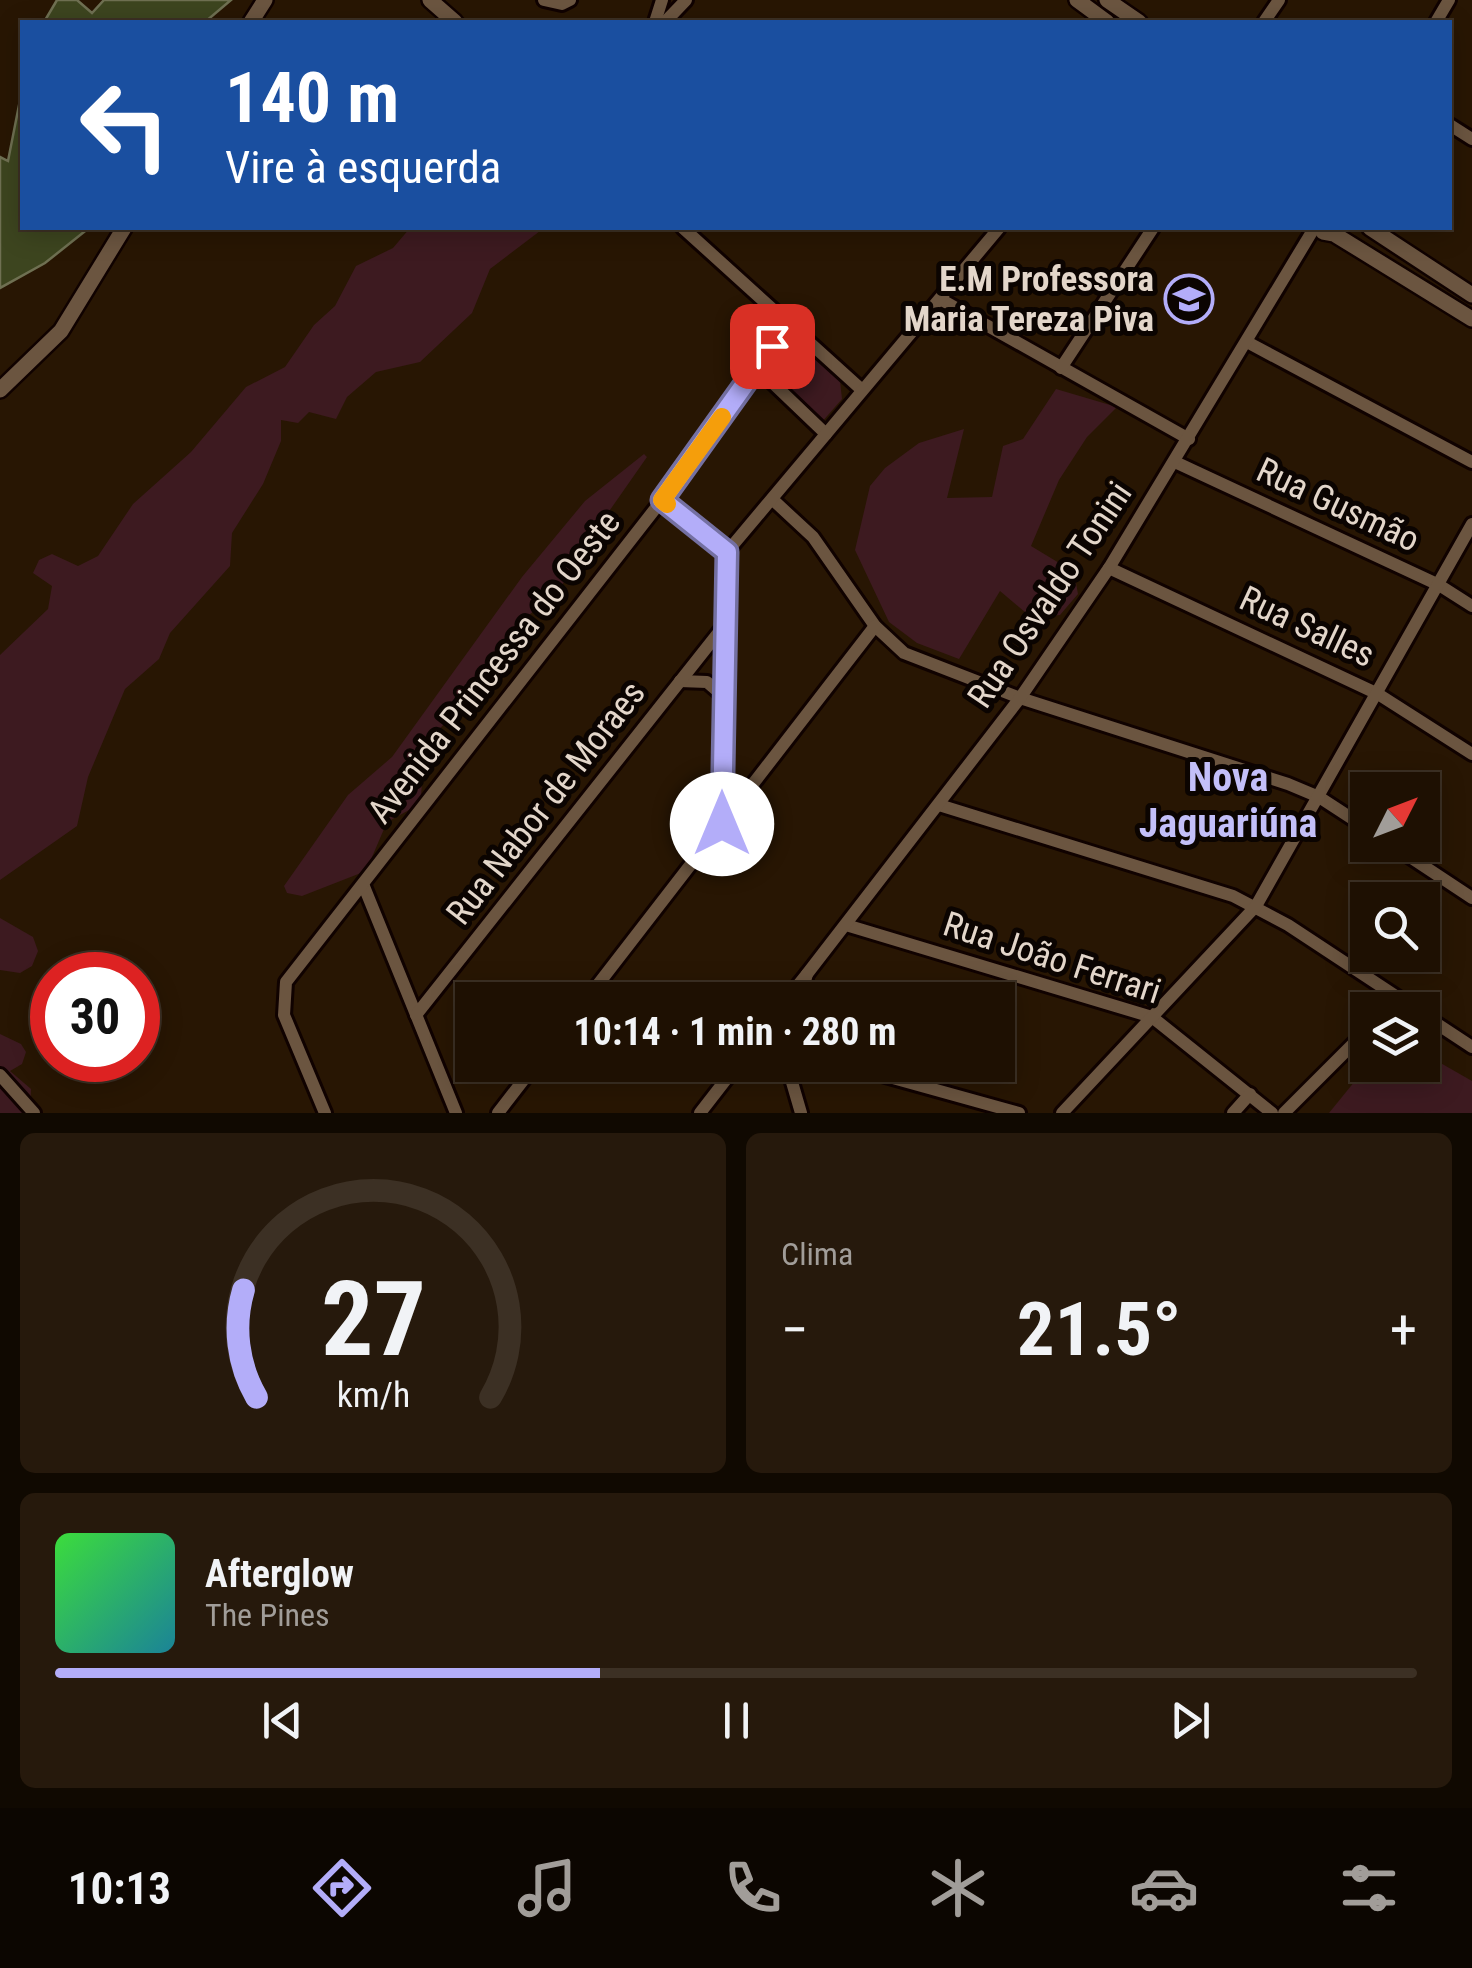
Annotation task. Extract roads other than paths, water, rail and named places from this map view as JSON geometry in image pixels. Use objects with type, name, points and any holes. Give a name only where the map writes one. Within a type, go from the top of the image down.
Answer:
[{"type":"street","points":[[430,0],[453,20]]},
{"type":"street","points":[[544,0],[570,0]]},
{"type":"street","points":[[667,20],[686,0]]},
{"type":"street","points":[[1077,0],[1105,20]]},
{"type":"street","points":[[1107,0],[1136,20]]},
{"type":"street","points":[[0,390],[60,331],[123,230]]},
{"type":"street","points":[[685,230],[862,390]]},
{"type":"street","points":[[722,824],[727,552],[997,230]]},
{"type":"street","points":[[1060,368],[1153,230]]},
{"type":"street","name":"Rua Osvaldo Tonini","points":[[801,982],[1020,698],[1109,568],[1319,230]]},
{"type":"street","points":[[1323,230],[1472,318]]},
{"type":"street","points":[[1373,230],[1472,295]]},
{"type":"street","points":[[940,299],[1189,439]]},
{"type":"street","name":"Avenida Princessa do Oeste","points":[[325,1113],[284,1014],[282,996],[286,982],[662,500],[788,325]]},
{"type":"street","points":[[1247,342],[1472,462]]},
{"type":"street","points":[[756,368],[826,434]]},
{"type":"street","name":"Rua Gusmão","points":[[1175,462],[1440,585],[1472,606]]},
{"type":"street","points":[[772,499],[814,537],[874,626],[904,653],[1020,698],[1319,797],[1350,817]]},
{"type":"street","points":[[662,500],[727,552]]},
{"type":"street","points":[[1062,1113],[1256,906],[1472,524]]},
{"type":"street","name":"Rua Salles","points":[[1109,568],[1378,694],[1472,754]]},
{"type":"street","points":[[600,982],[874,626]]},
{"type":"street","name":"Rua Nabor de Moraes","points":[[416,1016],[723,627]]},
{"type":"street","points":[[680,681],[707,682],[722,694]]},
{"type":"street","points":[[939,805],[1256,906],[1389,992]]},
{"type":"street","points":[[1418,862],[1472,898]]},
{"type":"street","points":[[362,884],[456,1113]]},
{"type":"street","name":"Rua João Ferrari","points":[[846,924],[1152,1017],[1272,1113]]},
{"type":"street","name":"Rua Osvaldo Tonini","points":[[805,982],[807,974]]},
{"type":"street","points":[[1440,1025],[1472,1047]]},
{"type":"street","points":[[1284,1113],[1350,1047]]},
{"type":"street","points":[[0,1075],[34,1113]]},
{"type":"street","points":[[498,1113],[523,1082]]},
{"type":"street","points":[[700,1113],[725,1082]]},
{"type":"street","points":[[792,1082],[801,1113]]},
{"type":"street","points":[[907,1082],[1018,1113]]},
{"type":"street","points":[[1233,1113],[1250,1094]]},
{"type":"place","name":"E.M Professora Maria Tereza Piva","points":[[1189,299]]},
{"type":"district","name":"Nova Jaguariúna","points":[[1228,800]]}]
